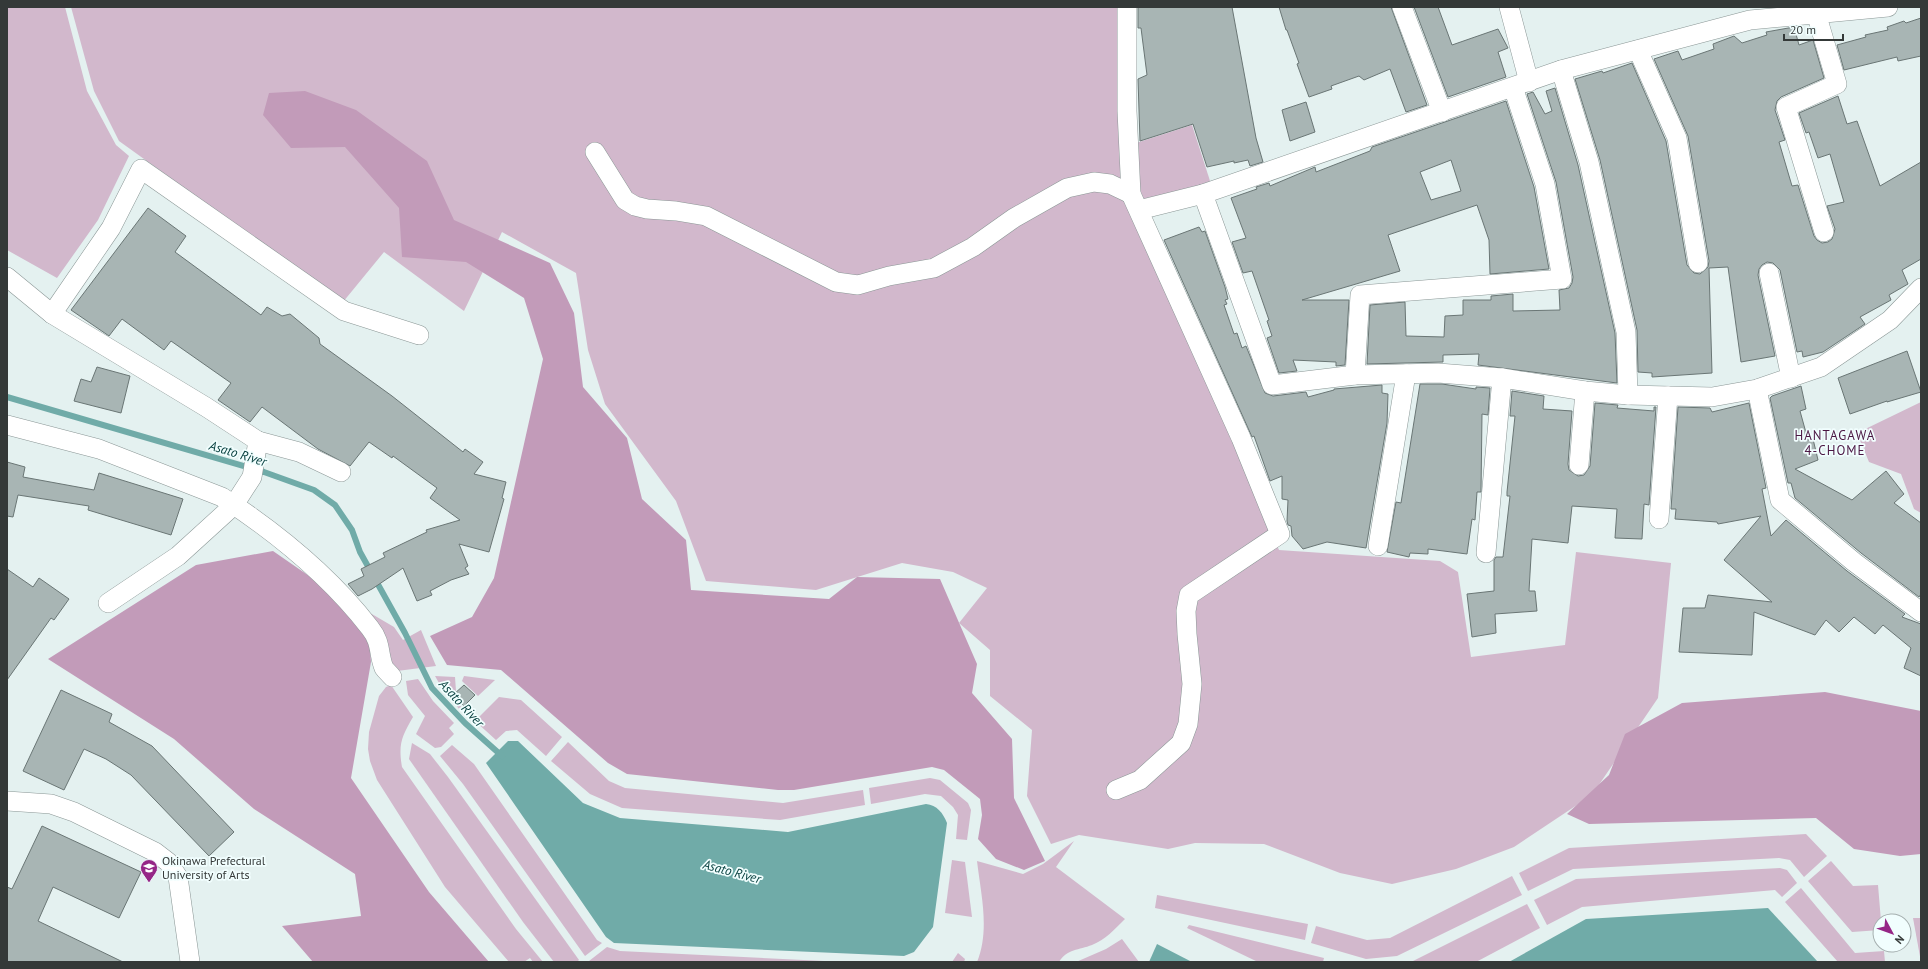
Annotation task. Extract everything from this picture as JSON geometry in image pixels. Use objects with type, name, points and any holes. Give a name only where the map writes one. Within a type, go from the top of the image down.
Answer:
[{"type":"street","points":[[1116,790],[1140,780],[1181,743],[1188,724],[1192,684],[1186,611],[1189,595],[1280,534],[1241,438],[1135,202],[1127,110],[1127,7]]},
{"type":"street","points":[[1402,7],[1442,112]]},
{"type":"street","points":[[1355,375],[1360,295],[1562,279],[1545,184],[1521,84],[1509,7]]},
{"type":"street","points":[[595,152],[625,200],[635,206],[706,216],[836,282],[858,285],[889,276],[934,268],[973,247],[1014,218],[1067,188],[1094,182],[1110,184],[1135,202],[1203,194],[1561,70],[1750,20],[1888,7]]},
{"type":"street","points":[[1816,13],[1837,84],[1786,107],[1824,232]]},
{"type":"street","points":[[1638,50],[1677,138],[1698,263]]},
{"type":"street","points":[[1561,70],[1589,162],[1624,324],[1628,395]]},
{"type":"street","points":[[52,314],[110,228],[141,169],[344,311],[419,335]]},
{"type":"street","points":[[1203,194],[1272,385],[1355,375],[1438,373],[1502,378],[1585,391],[1628,395],[1712,397],[1757,389],[1821,367],[1890,320],[1921,288]]},
{"type":"street","points":[[1769,273],[1791,378]]},
{"type":"street","points":[[7,277],[52,314],[206,407],[257,448],[299,452],[341,472]]},
{"type":"street","points":[[1378,546],[1406,374]]},
{"type":"street","points":[[1486,553],[1502,378]]},
{"type":"street","points":[[1757,389],[1780,500],[1854,562],[1921,612]]},
{"type":"street","points":[[1579,465],[1585,391]]},
{"type":"street","points":[[1659,519],[1668,396]]},
{"type":"street","points":[[7,425],[99,449],[222,497],[291,547],[324,576],[371,628],[379,642],[384,668],[392,677]]},
{"type":"street","points":[[108,603],[178,556],[234,505],[252,477],[257,448]]},
{"type":"street","points":[[7,800],[51,804],[74,812],[155,852],[168,862],[178,877],[190,962]]},
{"type":"shaded area","points":[[7,7],[65,7],[87,91],[116,145],[129,156],[98,220],[57,278],[7,250]]},
{"type":"shaded area","points":[[71,7],[1120,7],[1123,187],[1279,550],[1440,561],[1458,572],[1471,657],[1565,645],[1576,552],[1671,563],[1658,698],[1592,795],[1514,847],[1456,869],[1392,884],[1340,873],[1264,844],[1195,843],[1168,849],[1079,835],[1051,844],[1027,796],[1032,730],[990,696],[990,650],[959,623],[987,588],[953,572],[902,563],[816,590],[706,581],[676,501],[605,404],[588,350],[576,273],[502,232],[464,311],[384,252],[343,302],[119,141],[94,91]]},
{"type":"shaded area","points":[[305,91],[356,110],[427,161],[454,220],[550,263],[574,313],[583,387],[627,438],[642,499],[686,540],[691,590],[829,599],[857,577],[940,579],[977,664],[972,693],[1012,739],[1014,798],[1045,861],[1024,870],[996,859],[978,839],[982,815],[980,799],[944,770],[932,767],[794,790],[778,790],[627,774],[608,763],[501,670],[447,665],[430,636],[472,617],[494,578],[543,359],[524,298],[466,262],[402,257],[399,208],[345,147],[291,148],[263,115],[269,93]]},
{"type":"shaded area","points":[[1192,125],[1211,184],[1146,203],[1138,195],[1133,144]]},
{"type":"shaded area","points":[[1921,402],[1921,513],[1914,509],[1901,474],[1869,462],[1857,433]]},
{"type":"shaded area","points":[[273,551],[312,578],[369,632],[371,662],[351,778],[429,892],[489,962],[313,962],[282,926],[361,916],[355,874],[254,809],[174,739],[48,659],[196,565]]},
{"type":"shaded area","points":[[365,610],[394,627],[403,640],[421,630],[436,666],[397,671],[390,667]]},
{"type":"shaded area","points":[[435,676],[455,677],[456,691],[451,696],[462,708],[460,710],[443,690]]},
{"type":"shaded area","points":[[464,676],[495,680],[478,696],[462,681]]},
{"type":"shaded area","points":[[418,679],[433,701],[454,723],[449,728],[454,734],[441,747],[435,748],[416,734],[425,716],[408,695],[406,681]]},
{"type":"shaded area","points":[[391,685],[413,717],[402,740],[400,752],[402,767],[516,929],[543,962],[533,962],[530,958],[524,962],[509,962],[445,887],[377,780],[370,761],[368,749],[369,732],[379,696],[386,687]]},
{"type":"shaded area","points":[[1825,692],[1921,711],[1921,854],[1900,856],[1854,849],[1816,818],[1589,824],[1567,814],[1609,775],[1625,734],[1682,703]]},
{"type":"shaded area","points":[[499,697],[521,700],[562,737],[546,756],[517,730],[506,731],[496,740],[475,721]]},
{"type":"shaded area","points":[[568,742],[609,781],[625,788],[783,803],[863,790],[865,805],[780,820],[622,808],[590,794],[551,761]]},
{"type":"shaded area","points":[[412,743],[430,754],[448,777],[579,960],[577,962],[554,962],[523,922],[409,759]]},
{"type":"shaded area","points":[[452,745],[474,764],[597,940],[602,943],[585,956],[463,784],[440,756]]},
{"type":"shaded area","points":[[930,778],[940,780],[968,803],[971,810],[967,840],[956,839],[958,815],[953,807],[941,796],[925,794],[871,804],[869,788]]},
{"type":"shaded area","points":[[1806,834],[1827,856],[1804,877],[1790,860],[1779,858],[1573,869],[1528,891],[1519,873],[1569,848]]},
{"type":"shaded area","points":[[1074,841],[1056,867],[1125,919],[1110,934],[1101,940],[1092,945],[1070,952],[1059,962],[977,962],[981,950],[984,925],[977,861],[1023,874],[1043,864]]},
{"type":"shaded area","points":[[952,860],[965,862],[972,917],[945,913]]},
{"type":"shaded area","points":[[1831,861],[1853,886],[1878,885],[1880,913],[1872,913],[1872,931],[1852,932],[1808,881]]},
{"type":"shaded area","points":[[1780,868],[1787,870],[1797,883],[1782,897],[1775,890],[1582,907],[1547,925],[1534,900],[1576,879]]},
{"type":"shaded area","points":[[1512,876],[1522,895],[1397,956],[1366,959],[1311,943],[1316,926],[1367,940],[1390,938]]},
{"type":"shaded area","points":[[1801,888],[1855,953],[1884,953],[1885,962],[1838,962],[1785,902]]},
{"type":"shaded area","points":[[1157,895],[1308,924],[1305,940],[1155,908]]},
{"type":"shaded area","points":[[1527,904],[1540,928],[1476,962],[1411,962]]},
{"type":"shaded area","points":[[1913,918],[1921,918],[1921,962]]},
{"type":"shaded area","points":[[1189,925],[1324,958],[1323,962],[1258,962],[1187,928]]},
{"type":"shaded area","points":[[1122,939],[1139,962],[1076,962],[1106,949]]},
{"type":"shaded area","points":[[607,947],[620,951],[845,962],[589,961]]},
{"type":"shaded area","points":[[958,953],[965,959],[964,962],[952,962]]},
{"type":"water","points":[[508,741],[518,741],[583,803],[620,818],[788,832],[926,804],[933,806],[944,816],[947,823],[933,927],[914,952],[904,956],[614,943],[606,937],[486,763]]},
{"type":"water","points":[[1768,908],[1818,962],[1509,962],[1586,919]]},
{"type":"water","points":[[1157,944],[1192,962],[1149,962]]},
{"type":"building","points":[[1138,7],[1232,7],[1256,138],[1263,162],[1250,166],[1248,160],[1234,163],[1234,161],[1207,167],[1193,124],[1140,141],[1138,79],[1147,75],[1141,28],[1138,28]]},
{"type":"building","points":[[1279,7],[1391,7],[1427,105],[1406,112],[1390,69],[1364,80],[1359,76],[1331,86],[1332,89],[1309,97],[1297,64],[1299,63]]},
{"type":"building","points":[[1414,7],[1438,7],[1452,45],[1498,29],[1508,48],[1498,52],[1506,77],[1448,97]]},
{"type":"building","points":[[1921,18],[1921,56],[1898,61],[1897,57],[1844,70],[1837,45],[1866,37],[1865,35],[1888,30],[1887,27],[1904,21],[1906,23]]},
{"type":"building","points":[[1794,27],[1799,45],[1813,40],[1824,78],[1781,97],[1777,101],[1775,110],[1785,140],[1779,142],[1792,186],[1798,185],[1814,236],[1822,243],[1828,242],[1832,239],[1835,229],[1827,206],[1844,202],[1830,154],[1818,158],[1809,132],[1806,133],[1799,113],[1838,96],[1847,124],[1857,121],[1880,186],[1921,162],[1921,259],[1902,270],[1908,284],[1889,295],[1891,300],[1860,317],[1865,324],[1823,352],[1803,357],[1802,351],[1797,352],[1780,270],[1773,263],[1767,262],[1759,269],[1758,275],[1775,356],[1741,362],[1728,267],[1709,268],[1712,373],[1652,377],[1652,373],[1638,372],[1637,330],[1600,160],[1575,79],[1602,71],[1603,73],[1632,63],[1666,141],[1687,265],[1694,273],[1700,274],[1708,267],[1709,261],[1688,136],[1654,59],[1678,51],[1682,60],[1714,49],[1713,44],[1734,36],[1742,43],[1767,35],[1766,32]]},
{"type":"building","points":[[1555,88],[1578,165],[1615,333],[1617,383],[1478,365],[1479,354],[1443,355],[1443,362],[1367,364],[1370,305],[1405,302],[1406,336],[1444,337],[1445,316],[1463,315],[1463,300],[1491,300],[1491,296],[1513,294],[1513,311],[1560,310],[1559,290],[1569,288],[1573,277],[1556,182],[1527,94],[1533,92],[1545,114],[1552,111],[1546,91]]},
{"type":"building","points":[[1506,101],[1534,187],[1549,269],[1490,274],[1489,240],[1477,205],[1388,235],[1400,271],[1302,300],[1349,300],[1345,365],[1336,366],[1336,362],[1293,360],[1297,371],[1279,373],[1267,338],[1272,336],[1267,321],[1269,320],[1252,271],[1243,273],[1232,242],[1246,238],[1231,198],[1269,183],[1270,186],[1315,167],[1316,172],[1370,151],[1372,147]],"holes":[[[1451,160],[1461,191],[1431,200],[1420,172]]]},
{"type":"building","points":[[1306,102],[1315,132],[1290,141],[1282,110]]},
{"type":"building","points":[[148,208],[186,236],[175,252],[261,315],[267,307],[282,316],[290,314],[319,338],[320,344],[392,396],[463,452],[465,449],[483,462],[474,474],[506,482],[502,498],[504,499],[489,552],[459,544],[468,566],[465,568],[469,574],[451,580],[430,591],[432,595],[417,601],[403,568],[372,589],[358,596],[348,584],[364,576],[361,569],[385,557],[383,553],[427,532],[426,530],[460,520],[430,498],[437,488],[393,456],[392,458],[369,442],[350,466],[318,449],[262,407],[250,422],[218,400],[231,383],[171,341],[164,350],[122,319],[109,336],[71,310]]},
{"type":"building","points":[[1199,227],[1202,232],[1205,231],[1225,287],[1228,299],[1225,300],[1227,304],[1224,305],[1234,334],[1237,333],[1242,348],[1246,346],[1265,393],[1273,396],[1306,392],[1308,397],[1334,389],[1382,385],[1382,393],[1388,394],[1387,423],[1366,548],[1327,542],[1303,549],[1292,536],[1291,526],[1288,525],[1287,521],[1288,500],[1282,499],[1282,476],[1270,481],[1254,436],[1252,437],[1164,240]]},
{"type":"building","points":[[1907,351],[1921,392],[1887,401],[1850,414],[1838,378]]},
{"type":"building","points":[[97,367],[130,376],[121,413],[74,401],[81,379],[91,382]]},
{"type":"building","points":[[1420,384],[1442,384],[1476,389],[1476,387],[1490,388],[1488,415],[1482,414],[1481,492],[1477,492],[1475,520],[1472,519],[1467,554],[1428,549],[1428,554],[1410,553],[1409,557],[1387,552],[1396,502],[1401,503]]},
{"type":"building","points":[[1801,386],[1806,409],[1800,411],[1808,440],[1813,439],[1818,460],[1795,469],[1852,500],[1886,471],[1904,494],[1894,503],[1921,523],[1921,594],[1919,597],[1861,553],[1795,498],[1791,483],[1788,483],[1770,398]]},
{"type":"building","points":[[1512,391],[1544,396],[1543,409],[1572,411],[1568,464],[1569,470],[1578,476],[1584,475],[1590,466],[1595,403],[1618,405],[1617,408],[1654,411],[1654,407],[1656,407],[1649,505],[1644,504],[1642,539],[1615,538],[1617,509],[1572,506],[1568,543],[1532,539],[1529,591],[1535,591],[1537,611],[1495,614],[1496,633],[1472,637],[1467,594],[1494,591],[1494,560],[1496,557],[1503,557],[1510,496],[1507,496],[1507,492],[1515,416],[1510,416]]},
{"type":"building","points":[[1749,403],[1766,488],[1762,489],[1771,536],[1786,520],[1847,571],[1905,614],[1902,617],[1921,624],[1921,676],[1904,668],[1911,648],[1883,625],[1875,634],[1854,617],[1839,632],[1826,620],[1815,635],[1754,612],[1752,655],[1679,652],[1683,608],[1705,608],[1708,595],[1772,602],[1724,560],[1761,516],[1718,524],[1717,522],[1675,519],[1676,509],[1671,509],[1678,407],[1710,408],[1712,412]]},
{"type":"building","points":[[7,462],[25,467],[23,477],[94,490],[99,473],[183,499],[171,535],[88,510],[89,506],[18,495],[13,517],[7,516]]},
{"type":"building","points":[[7,569],[33,587],[39,578],[69,599],[54,620],[51,618],[7,680]]},
{"type":"building","points":[[464,685],[475,695],[464,706],[453,695]]},
{"type":"building","points":[[61,690],[112,714],[109,722],[152,746],[234,832],[209,856],[131,775],[106,759],[84,749],[64,790],[23,771]]},
{"type":"building","points":[[42,826],[141,872],[119,918],[53,887],[38,921],[123,962],[7,962],[7,887],[12,889]]},
{"type":"waterway","name":"Asato River","points":[[7,397],[264,472],[314,490],[335,505],[352,530],[360,552],[405,633],[432,688],[465,723],[502,756]]},
{"type":"place","name":"Okinawa Prefectural University of Arts","points":[[149,883]]},
{"type":"district","name":"HANTAGAWA 4-CHOME","points":[[1835,442]]}]
